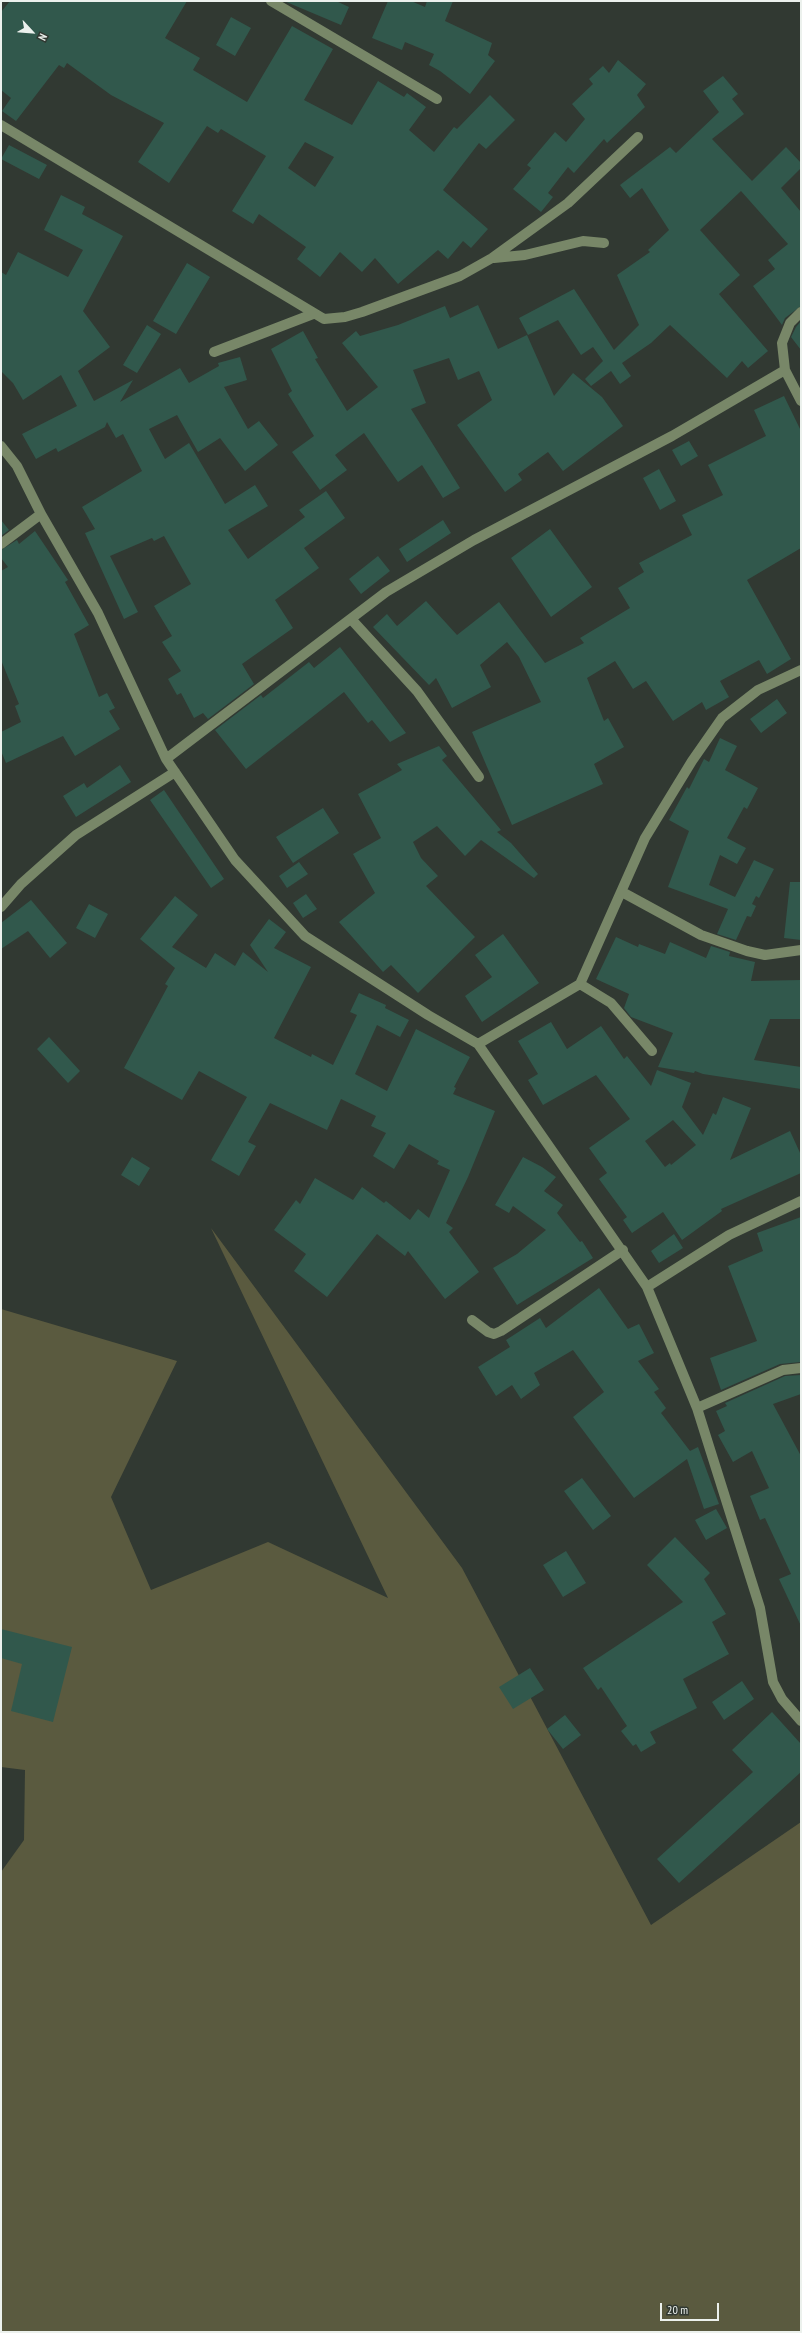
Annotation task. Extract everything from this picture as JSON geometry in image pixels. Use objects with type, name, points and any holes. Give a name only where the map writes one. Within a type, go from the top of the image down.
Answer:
[{"type":"street","points":[[271,1],[437,99]]},
{"type":"street","points":[[1,126],[313,314],[324,319],[351,315],[460,276],[492,258],[568,203],[638,137]]},
{"type":"street","points":[[492,258],[525,255],[584,241],[604,243]]},
{"type":"street","points":[[801,312],[790,323],[785,332],[782,343],[785,370],[801,401]]},
{"type":"street","points":[[214,352],[313,314]]},
{"type":"street","points":[[166,759],[386,592],[474,540],[672,436],[785,370]]},
{"type":"street","points":[[1,446],[16,466],[41,514],[98,613],[166,759],[235,860],[305,936],[428,1015],[478,1044],[647,1287],[697,1408],[760,1608],[773,1682],[782,1700],[801,1721]]},
{"type":"street","points":[[1,544],[41,514]]},
{"type":"street","points":[[351,619],[417,691],[480,777]]},
{"type":"street","points":[[478,1044],[580,984],[645,838],[692,761],[722,718],[758,690],[801,670]]},
{"type":"street","points":[[1,907],[21,884],[76,835],[175,772]]},
{"type":"street","points":[[622,892],[701,935],[747,951],[765,955],[801,950]]},
{"type":"street","points":[[580,984],[611,1003],[652,1051]]},
{"type":"street","points":[[647,1287],[729,1235],[801,1201]]},
{"type":"street","points":[[472,1320],[488,1332],[494,1334],[501,1331],[622,1250]]},
{"type":"street","points":[[697,1408],[783,1370],[801,1368]]},
{"type":"green space","points":[[211,1228],[462,1568],[651,1925],[801,1822],[801,2332],[1,2332],[1,1872],[24,1840],[25,1770],[1,1767],[1,1309],[177,1361],[111,1497],[151,1590],[268,1542],[388,1598]]},
{"type":"building","points":[[10,1],[187,1],[165,38],[200,58],[193,70],[247,102],[292,26],[333,49],[304,100],[352,125],[378,81],[404,97],[407,93],[426,107],[409,130],[434,152],[454,127],[457,129],[490,95],[515,120],[486,149],[479,143],[443,190],[488,229],[471,248],[463,241],[448,259],[438,250],[398,284],[375,258],[362,272],[340,252],[320,277],[297,259],[306,247],[259,214],[253,224],[232,211],[266,156],[221,129],[218,133],[207,126],[169,183],[138,162],[164,123],[111,95],[67,63],[64,68],[59,65],[16,121],[2,111],[11,98],[1,90],[1,12]],"holes":[[[305,142],[334,157],[315,187],[288,168]]]},
{"type":"building","points":[[284,1],[336,1],[349,7],[341,25]]},
{"type":"building","points":[[388,1],[411,1],[425,7],[427,1],[453,1],[445,21],[492,43],[488,55],[495,61],[470,94],[440,71],[429,65],[434,54],[405,42],[402,50],[372,38]]},
{"type":"building","points":[[231,17],[251,28],[235,56],[216,45]]},
{"type":"building","points":[[618,60],[646,84],[637,95],[645,107],[607,143],[604,139],[574,173],[568,167],[548,193],[553,197],[541,212],[513,189],[531,168],[527,165],[555,132],[566,142],[585,119],[572,104],[593,84],[589,79],[603,66],[609,73]]},
{"type":"building","points":[[723,76],[738,94],[732,99],[744,114],[712,139],[752,181],[786,147],[801,163],[801,168],[781,188],[801,212],[801,306],[785,318],[782,325],[753,286],[775,269],[768,260],[788,244],[741,191],[700,230],[740,275],[719,294],[768,351],[748,368],[742,361],[727,378],[670,325],[651,343],[622,363],[631,376],[620,384],[611,371],[591,386],[585,379],[603,361],[593,347],[581,355],[558,320],[528,335],[519,318],[574,289],[614,350],[639,325],[617,275],[650,252],[648,250],[669,230],[642,188],[630,198],[620,185],[670,147],[676,153],[719,112],[703,91]]},
{"type":"building","points":[[9,145],[47,165],[39,179],[1,159]]},
{"type":"building","points":[[61,195],[85,207],[82,214],[123,236],[83,311],[110,347],[78,371],[94,401],[133,380],[120,402],[180,368],[189,383],[219,366],[218,363],[240,357],[247,380],[224,387],[248,429],[259,421],[278,445],[245,471],[220,438],[198,452],[177,415],[149,429],[165,459],[189,443],[225,504],[255,485],[268,506],[228,530],[248,559],[305,517],[299,510],[326,491],[345,518],[304,548],[319,568],[275,600],[293,628],[242,664],[254,684],[208,719],[203,713],[194,718],[181,693],[177,695],[168,679],[181,671],[162,642],[172,636],[154,606],[191,584],[164,536],[154,541],[152,538],[110,556],[138,612],[124,619],[85,533],[95,529],[82,507],[142,471],[123,434],[116,438],[107,422],[105,427],[58,452],[56,448],[36,459],[22,434],[77,406],[61,375],[23,400],[13,383],[1,371],[1,272],[6,275],[18,252],[68,277],[83,250],[44,230]]},
{"type":"building","points":[[187,263],[210,277],[176,334],[153,321]]},
{"type":"building","points":[[478,305],[498,349],[527,335],[554,396],[573,373],[602,397],[623,426],[563,471],[548,452],[518,474],[522,480],[505,492],[457,425],[492,400],[479,371],[458,380],[449,358],[413,370],[426,403],[411,409],[460,488],[443,498],[422,465],[398,482],[364,433],[335,455],[347,470],[320,490],[292,452],[314,436],[288,394],[292,391],[271,349],[303,331],[318,358],[315,359],[347,411],[378,387],[342,343],[356,331],[360,336],[398,325],[445,306],[450,318]]},
{"type":"building","points":[[801,321],[801,350],[791,337]]},
{"type":"building","points":[[147,325],[161,334],[137,373],[123,365]]},
{"type":"building","points":[[784,396],[801,431],[801,548],[747,580],[791,659],[767,674],[759,660],[720,681],[729,697],[706,710],[702,702],[673,721],[646,681],[633,689],[615,661],[587,678],[604,721],[608,718],[624,747],[594,764],[603,784],[512,825],[472,732],[541,702],[519,657],[507,642],[480,665],[491,687],[452,708],[436,678],[429,685],[373,627],[387,614],[397,626],[426,601],[457,635],[499,602],[545,663],[584,643],[580,638],[630,608],[618,588],[644,572],[639,563],[692,535],[682,515],[723,495],[708,465],[766,436],[754,410]]},
{"type":"building","points":[[689,441],[698,456],[681,466],[672,450]]},
{"type":"building","points":[[659,469],[676,501],[660,510],[643,478]]},
{"type":"building","points":[[1,520],[9,530],[1,536]]},
{"type":"building","points":[[443,520],[451,533],[407,562],[399,549]]},
{"type":"building","points":[[550,529],[592,587],[551,617],[511,558]]},
{"type":"building","points":[[35,531],[68,580],[65,582],[89,625],[74,634],[99,697],[107,693],[115,708],[109,711],[120,729],[75,756],[63,736],[6,763],[1,751],[1,732],[21,722],[15,706],[19,704],[1,660],[1,571],[8,567],[1,558],[1,550],[17,540],[19,544]]},
{"type":"building","points":[[378,556],[390,571],[361,594],[349,579]]},
{"type":"building","points":[[340,647],[406,733],[390,742],[372,720],[368,723],[344,692],[246,769],[215,730],[261,695],[263,698],[309,662],[314,668]]},
{"type":"building","points":[[777,699],[787,713],[761,733],[750,719]]},
{"type":"building","points":[[720,738],[737,746],[725,770],[758,788],[747,809],[744,807],[727,838],[746,848],[737,864],[720,855],[709,885],[735,897],[754,860],[774,869],[759,898],[756,896],[752,904],[756,906],[751,917],[747,916],[736,940],[717,934],[728,909],[668,887],[689,831],[669,820],[687,787],[689,789],[704,759],[709,762]]},
{"type":"building","points":[[439,746],[447,756],[442,760],[501,830],[497,832],[511,843],[538,874],[534,878],[481,840],[465,856],[437,826],[413,842],[421,858],[438,876],[426,886],[475,937],[418,993],[391,965],[383,972],[339,922],[375,893],[353,854],[381,838],[358,794],[402,770],[397,764]]},
{"type":"building","points":[[120,765],[131,782],[76,817],[63,796],[84,783],[87,788]]},
{"type":"building","points":[[164,790],[224,879],[211,888],[150,800]]},
{"type":"building","points":[[323,808],[339,833],[293,863],[276,837]]},
{"type":"building","points":[[299,862],[308,874],[287,888],[279,876]]},
{"type":"building","points":[[790,882],[801,882],[801,940],[784,938]]},
{"type":"building","points":[[306,894],[317,909],[303,918],[293,903]]},
{"type":"building","points":[[175,896],[198,915],[172,947],[206,968],[215,953],[235,966],[243,952],[268,972],[250,945],[269,919],[286,932],[274,948],[311,967],[274,1038],[311,1057],[312,1054],[333,1065],[357,1015],[350,1012],[359,993],[386,1005],[385,1008],[409,1020],[400,1037],[377,1025],[355,1074],[387,1091],[416,1029],[470,1057],[454,1087],[456,1088],[453,1094],[495,1111],[468,1177],[446,1223],[453,1228],[449,1232],[479,1272],[445,1299],[408,1251],[405,1256],[377,1234],[327,1297],[294,1271],[306,1254],[274,1230],[296,1200],[300,1204],[315,1178],[353,1200],[362,1187],[384,1203],[386,1201],[410,1220],[418,1209],[429,1218],[450,1170],[437,1164],[439,1161],[409,1144],[394,1169],[373,1156],[386,1133],[371,1126],[376,1116],[341,1099],[327,1130],[270,1103],[248,1142],[256,1146],[239,1176],[211,1160],[247,1097],[199,1071],[182,1100],[124,1068],[168,986],[165,984],[175,968],[140,939]]},
{"type":"building","points":[[31,900],[67,943],[50,958],[28,931],[1,949],[1,923]]},
{"type":"building","points":[[89,904],[108,914],[95,938],[76,928]]},
{"type":"building","points":[[503,934],[539,983],[482,1022],[465,996],[492,977],[475,955]]},
{"type":"building","points":[[616,937],[638,947],[639,944],[665,954],[670,942],[706,958],[711,946],[730,952],[729,956],[755,962],[751,981],[801,980],[801,1019],[770,1019],[754,1060],[801,1067],[801,1089],[703,1074],[695,1071],[694,1073],[658,1067],[673,1033],[631,1017],[624,1008],[629,994],[596,979]]},
{"type":"building","points":[[551,1022],[567,1049],[601,1026],[624,1059],[627,1056],[651,1086],[657,1070],[691,1083],[682,1107],[703,1135],[713,1113],[716,1115],[723,1097],[751,1108],[730,1160],[790,1131],[801,1155],[801,1173],[721,1209],[722,1211],[682,1240],[663,1212],[632,1233],[623,1220],[627,1217],[599,1179],[607,1173],[589,1148],[630,1119],[596,1075],[543,1105],[528,1080],[538,1074],[518,1041]],"holes":[[[673,1120],[696,1145],[671,1165],[670,1163],[665,1167],[645,1141]]]},
{"type":"building","points":[[49,1037],[80,1071],[68,1083],[37,1049]]},
{"type":"building","points":[[132,1157],[150,1168],[139,1186],[121,1175]]},
{"type":"building","points":[[523,1157],[542,1167],[556,1177],[544,1191],[563,1205],[557,1213],[580,1242],[582,1241],[593,1258],[517,1305],[493,1268],[517,1254],[546,1230],[513,1206],[509,1213],[495,1205]]},
{"type":"building","points":[[801,1217],[801,1362],[780,1364],[721,1390],[710,1358],[757,1341],[728,1266],[763,1251],[757,1233]]},
{"type":"building","points":[[674,1234],[683,1248],[659,1263],[651,1251]]},
{"type":"building","points":[[599,1288],[628,1329],[639,1324],[654,1353],[638,1361],[659,1389],[654,1392],[666,1408],[661,1413],[690,1451],[698,1447],[719,1504],[704,1509],[687,1459],[634,1498],[573,1417],[604,1392],[573,1350],[534,1373],[540,1385],[521,1399],[512,1385],[496,1396],[478,1367],[510,1347],[506,1340],[540,1318],[546,1328]]},
{"type":"building","points":[[801,1375],[801,1394],[773,1404],[801,1456],[801,1626],[779,1579],[791,1574],[765,1518],[760,1520],[750,1496],[769,1488],[752,1451],[733,1462],[718,1435],[725,1431],[716,1411],[727,1406],[725,1403],[785,1376]]},
{"type":"building","points":[[582,1478],[611,1516],[593,1530],[564,1491]]},
{"type":"building","points":[[716,1509],[727,1528],[706,1540],[695,1520]]},
{"type":"building","points":[[675,1537],[710,1573],[704,1579],[726,1614],[712,1622],[729,1654],[683,1679],[697,1708],[650,1732],[656,1743],[641,1752],[636,1744],[633,1746],[621,1731],[627,1726],[601,1687],[598,1690],[583,1668],[683,1602],[647,1565]]},
{"type":"building","points":[[566,1551],[586,1583],[563,1597],[543,1565]]},
{"type":"building","points":[[1,1629],[72,1647],[53,1722],[11,1711],[22,1664],[1,1658]]},
{"type":"building","points":[[530,1668],[544,1690],[513,1709],[499,1687]]},
{"type":"building","points":[[742,1681],[754,1699],[724,1720],[712,1702]]},
{"type":"building","points":[[772,1712],[801,1744],[801,1772],[679,1883],[657,1859],[753,1772],[732,1750]]},
{"type":"building","points":[[565,1715],[581,1735],[563,1749],[547,1729]]}]
